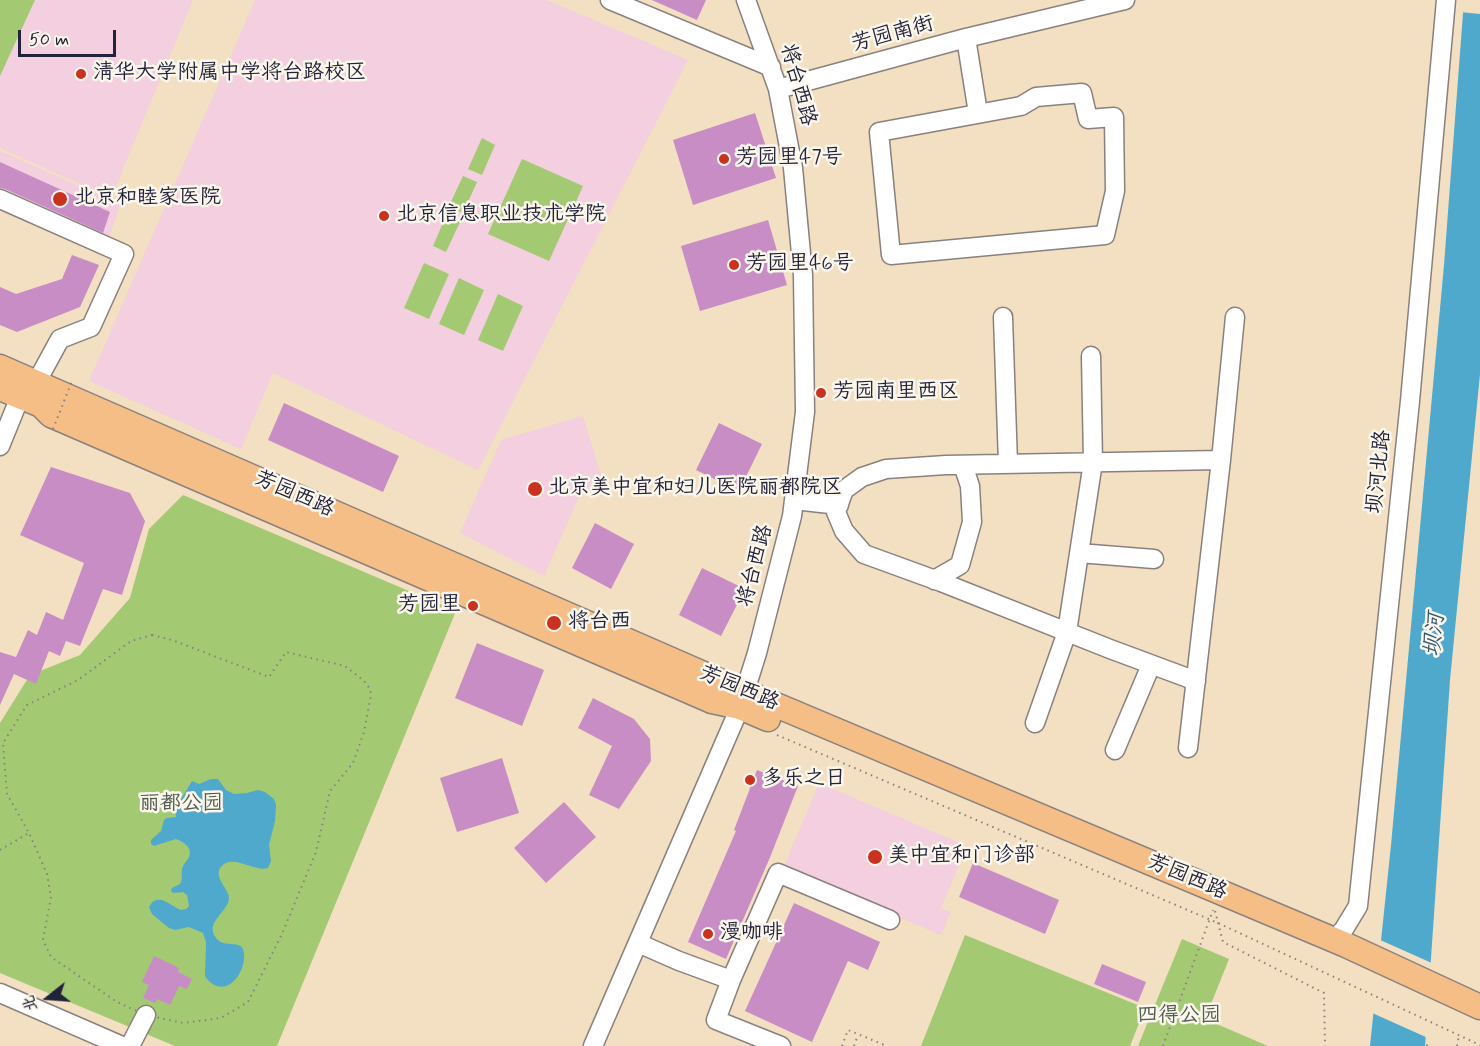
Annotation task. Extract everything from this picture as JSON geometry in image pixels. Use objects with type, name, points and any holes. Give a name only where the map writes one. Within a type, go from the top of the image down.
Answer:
[{"type":"main road","name":"芳园西路","points":[[0,367],[51,415],[712,701],[742,700],[1341,949],[1444,1009],[1480,1024]]},
{"type":"main road","name":"芳园西路","points":[[742,700],[1214,907],[1341,949]]},
{"type":"main road","name":"芳园西路","points":[[1444,1009],[1480,1007]]},
{"type":"street","points":[[610,0],[771,67]]},
{"type":"street","name":"将台西路","points":[[593,1046],[742,700],[757,653],[792,516],[805,412],[803,275],[793,168],[778,89],[746,0]]},
{"type":"street","name":"芳园南街","points":[[778,89],[966,38],[1125,0]]},
{"type":"street","name":"坝河北路","points":[[1341,949],[1344,929],[1358,906],[1410,402],[1446,0]]},
{"type":"street","points":[[966,38],[978,113]]},
{"type":"street","points":[[1083,93],[1088,119],[1114,117],[1115,191],[1105,235],[891,255],[879,132],[978,113],[1021,106],[1036,97],[1083,93]]},
{"type":"street","points":[[0,199],[124,254],[91,327],[60,339],[21,386],[0,446]]},
{"type":"street","points":[[1004,317],[1008,464]]},
{"type":"street","points":[[1188,748],[1235,317]]},
{"type":"street","points":[[1035,723],[1067,632],[1093,462],[1091,356]]},
{"type":"street","points":[[1196,681],[864,554],[844,531],[836,512],[844,490],[862,477],[886,469],[963,465],[1221,460]]},
{"type":"street","points":[[934,579],[960,565],[972,522],[970,486],[963,465]]},
{"type":"street","points":[[794,500],[839,505]]},
{"type":"street","points":[[1079,553],[1154,559]]},
{"type":"street","points":[[1115,750],[1151,665]]},
{"type":"street","points":[[781,1046],[716,1020],[778,873],[890,920]]},
{"type":"street","points":[[638,943],[731,980]]},
{"type":"street","points":[[0,993],[80,1038],[122,1046]]},
{"type":"street","points":[[130,1046],[146,1015]]},
{"type":"path","points":[[53,429],[72,381]]},
{"type":"path","points":[[152,635],[172,640],[269,677],[286,652],[345,666],[364,681],[370,689],[371,695],[364,732],[352,763],[330,791],[316,852],[282,934],[248,1002],[220,1018],[183,1023],[146,1015],[117,1002],[51,957],[43,940],[51,897],[48,874],[29,833],[8,794],[3,743],[27,705],[78,680],[131,641],[152,635]]},
{"type":"path","points":[[0,850],[29,833]]},
{"type":"path","points":[[1163,1046],[1214,907]]},
{"type":"path","points":[[1214,907],[1223,942],[1324,993],[1325,1046]]},
{"type":"path","points":[[1381,999],[1444,1009],[1459,1035],[1480,1046]]},
{"type":"path","points":[[842,1046],[848,1030],[887,1046]]},
{"type":"path","points":[[854,1046],[858,1035]]},
{"type":"path","points":[[1457,1046],[1459,1035]]},
{"type":"shaded area","name":"清华大学附属中学将台路校区","points":[[0,0],[193,0],[111,198],[0,148]]},
{"type":"shaded area","name":"北京信息职业技术学院","points":[[255,0],[547,0],[688,60],[478,470],[273,373],[241,449],[89,381]]},
{"type":"shaded area","name":"北京和睦家医院","points":[[0,151],[120,204],[108,241],[0,194]]},
{"type":"shaded area","name":"北京美中宜和妇儿医院丽都院区","points":[[583,416],[602,478],[578,499],[544,576],[460,533],[501,440]]},
{"type":"shaded area","name":"美中宜和门诊部","points":[[819,783],[967,846],[941,908],[951,912],[941,935],[783,869]]},
{"type":"green space","points":[[0,0],[35,0],[0,76]]},
{"type":"green space","points":[[482,138],[495,145],[482,175],[468,169]]},
{"type":"green space","points":[[522,159],[583,186],[549,261],[488,234]]},
{"type":"green space","points":[[463,176],[477,182],[463,213],[449,206]]},
{"type":"green space","points":[[446,216],[460,222],[446,252],[433,246]]},
{"type":"green space","points":[[424,263],[449,274],[429,319],[404,308]]},
{"type":"green space","points":[[459,278],[484,290],[464,335],[439,324]]},
{"type":"green space","points":[[498,294],[523,306],[503,351],[478,340]]},
{"type":"green space","name":"丽都公园","points":[[183,495],[456,611],[277,1046],[175,1046],[0,973],[0,723],[30,675],[80,655],[130,598],[149,529]]},
{"type":"green space","points":[[965,935],[1145,1008],[1130,1046],[921,1046]]},
{"type":"green space","name":"四得公园","points":[[1182,939],[1229,959],[1205,1019],[1268,1046],[1138,1046]]},
{"type":"water","name":"坝河","points":[[1464,0],[1480,0],[1480,374],[1450,680],[1425,1046],[1370,1046],[1391,845],[1444,265]]},
{"type":"water","points":[[218,779],[226,790],[234,794],[258,790],[265,792],[274,799],[276,805],[269,845],[271,861],[268,868],[229,862],[220,868],[219,876],[229,897],[228,903],[215,922],[213,932],[220,941],[240,946],[244,954],[241,970],[232,983],[226,986],[212,983],[205,976],[206,942],[203,933],[189,927],[175,930],[169,928],[152,914],[149,907],[156,900],[164,901],[181,910],[189,906],[187,895],[183,892],[173,893],[171,891],[181,882],[182,869],[190,850],[183,842],[176,839],[154,846],[151,840],[161,831],[164,820],[176,817],[175,809],[192,781],[199,784]]},
{"type":"pier","points":[[1461,0],[1480,0],[1480,14],[1460,12]]},
{"type":"pier","points":[[1378,939],[1434,964],[1428,1038],[1370,1012]]},
{"type":"building","points":[[652,0],[706,0],[697,20]]},
{"type":"building","name":"芳园里47号","points":[[755,113],[776,178],[693,205],[673,140]]},
{"type":"building","points":[[0,162],[110,212],[103,233],[0,188]]},
{"type":"building","name":"芳园里46号","points":[[768,220],[787,285],[700,311],[681,246]]},
{"type":"building","points":[[72,255],[99,265],[80,307],[17,332],[0,325],[0,287],[16,294],[62,279]]},
{"type":"building","points":[[284,403],[399,456],[383,492],[268,440]]},
{"type":"building","points":[[719,423],[762,444],[739,491],[696,470]]},
{"type":"building","points":[[51,467],[130,493],[145,521],[122,595],[103,589],[80,646],[66,641],[60,656],[49,651],[36,684],[14,674],[0,705],[0,652],[16,657],[28,630],[37,635],[46,612],[63,620],[84,563],[20,535]]},
{"type":"building","points":[[595,523],[634,544],[611,589],[572,568]]},
{"type":"building","points":[[702,568],[745,589],[721,636],[679,615]]},
{"type":"building","points":[[477,643],[544,670],[522,726],[455,698]]},
{"type":"building","points":[[593,698],[634,719],[650,739],[651,761],[619,809],[589,795],[612,746],[578,728]]},
{"type":"building","points":[[502,758],[519,813],[457,832],[440,778]]},
{"type":"building","points":[[757,770],[798,786],[726,959],[688,942],[736,831],[734,830]]},
{"type":"building","points":[[564,802],[596,837],[546,883],[514,848]]},
{"type":"building","points":[[973,863],[1059,900],[1045,934],[959,897]]},
{"type":"building","points":[[794,903],[880,942],[868,970],[848,961],[812,1042],[745,1011]]},
{"type":"building","points":[[154,956],[179,968],[178,972],[192,979],[187,989],[179,986],[170,1005],[157,999],[155,1003],[143,998],[149,985],[142,982]]},
{"type":"building","points":[[1102,964],[1146,982],[1138,1002],[1094,984]]},
{"type":"place","name":"清华大学附属中学将台路校区","points":[[81,74]]},
{"type":"place","name":"芳园里47号","points":[[724,159]]},
{"type":"place","name":"北京和睦家医院","points":[[60,199]]},
{"type":"place","name":"北京信息职业技术学院","points":[[384,216]]},
{"type":"place","name":"芳园里46号","points":[[734,265]]},
{"type":"place","name":"芳园南里西区","points":[[821,393]]},
{"type":"place","name":"北京美中宜和妇儿医院丽都院区","points":[[535,489]]},
{"type":"place","name":"芳园里","points":[[473,606]]},
{"type":"place","name":"将台西","points":[[554,623]]},
{"type":"place","name":"多乐之日","points":[[750,780]]},
{"type":"place","name":"美中宜和门诊部","points":[[875,857]]},
{"type":"place","name":"漫咖啡","points":[[708,934]]}]
